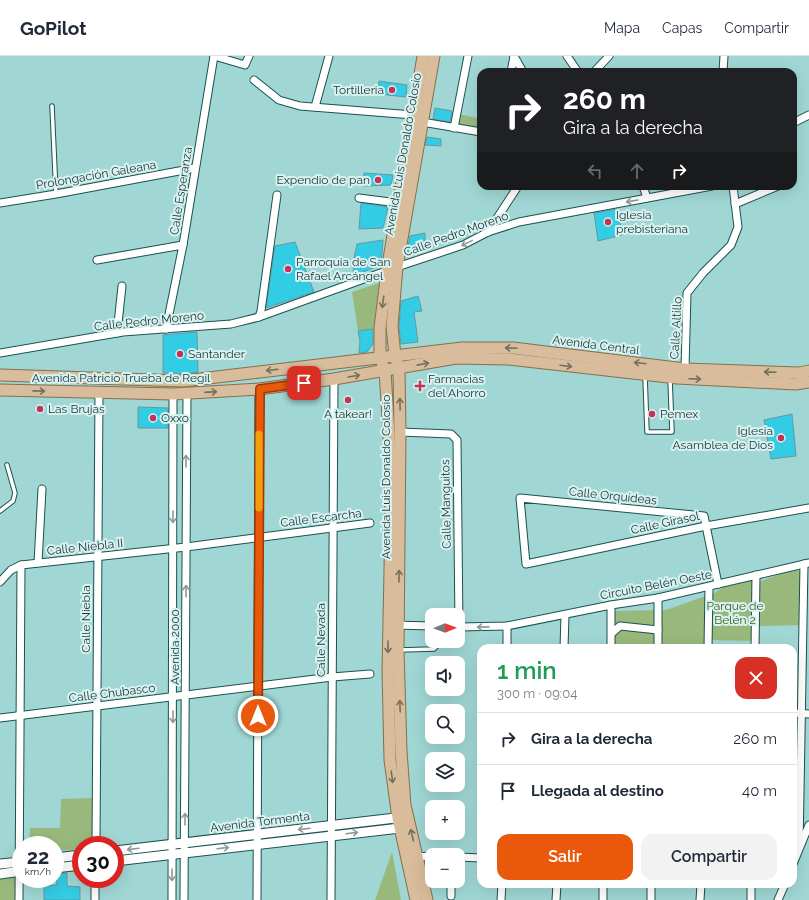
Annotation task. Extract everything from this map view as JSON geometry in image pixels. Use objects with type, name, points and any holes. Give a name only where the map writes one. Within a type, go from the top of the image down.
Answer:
[{"type":"main road","points":[[423,56],[417,118],[398,203],[380,318],[380,357],[385,371],[389,435],[393,625],[390,760],[402,821],[412,857],[427,900]]},
{"type":"main road","name":"Avenida Luis Donaldo Colosio","points":[[402,821],[405,804],[401,751],[398,650],[393,625],[400,432],[399,369],[395,356],[392,326],[417,118],[434,56]]},
{"type":"main road","name":"Avenida Central","points":[[380,357],[462,348],[513,348],[685,369],[799,373],[809,372]]},
{"type":"main road","name":"Avenida Patricio Trueba de Regil","points":[[0,375],[182,381],[380,357]]},
{"type":"main road","name":"Avenida Central","points":[[385,371],[456,358],[508,359],[670,378],[796,384],[809,382]]},
{"type":"main road","name":"Avenida Patricio Trueba de Regil","points":[[0,390],[187,394],[260,389],[334,380],[385,371]]},
{"type":"main road","points":[[412,857],[416,900]]},
{"type":"street","points":[[214,56],[245,65],[249,56]]},
{"type":"street","name":"Calle Esperanza","points":[[166,329],[183,245],[214,56]]},
{"type":"street","points":[[315,108],[329,56]]},
{"type":"street","points":[[454,128],[468,56]]},
{"type":"street","points":[[512,68],[514,56]]},
{"type":"street","points":[[514,56],[521,68]]},
{"type":"street","points":[[567,56],[575,68]]},
{"type":"street","points":[[598,68],[609,56]]},
{"type":"street","points":[[724,56],[724,68]]},
{"type":"street","points":[[254,80],[278,100],[300,106],[417,118],[454,128],[477,131]]},
{"type":"street","points":[[797,122],[808,118]]},
{"type":"street","name":"Prolongación Galeana","points":[[0,203],[196,168]]},
{"type":"street","points":[[488,232],[515,190]]},
{"type":"street","points":[[644,190],[647,198]]},
{"type":"street","name":"Calle Pedro Moreno","points":[[0,353],[117,333],[231,324],[259,317],[463,245],[488,232],[519,222],[690,190]]},
{"type":"street","name":"Calle Altillo","points":[[685,369],[687,293],[703,272],[731,245],[738,226],[733,190]]},
{"type":"street","points":[[735,204],[768,190]]},
{"type":"street","points":[[259,317],[276,195]]},
{"type":"street","points":[[359,198],[398,203]]},
{"type":"street","points":[[97,260],[183,245]]},
{"type":"street","points":[[117,333],[122,286]]},
{"type":"street","name":"Calle Nevada","points":[[331,900],[334,380]]},
{"type":"street","points":[[257,900],[260,389]]},
{"type":"street","name":"Calle Niebla","points":[[96,836],[99,392]]},
{"type":"street","name":"Avenida 2000","points":[[173,394],[185,695],[184,900]]},
{"type":"street","name":"Avenida 2000","points":[[172,900],[173,697],[187,394]]},
{"type":"street","name":"Calle Manguitos","points":[[400,432],[451,434],[457,440],[458,608]]},
{"type":"street","points":[[38,563],[42,489]]},
{"type":"street","name":"Calle Orquídeas","points":[[526,564],[520,498],[704,516],[706,526]]},
{"type":"street","name":"Calle Girasol","points":[[526,564],[706,526],[809,508]]},
{"type":"street","name":"Calle Escarcha","points":[[180,547],[370,523]]},
{"type":"street","points":[[706,526],[718,584]]},
{"type":"street","name":"Calle Niebla II","points":[[20,565],[180,547]]},
{"type":"street","points":[[797,813],[807,564]]},
{"type":"street","name":"Circuito Belén Oeste","points":[[465,627],[507,626],[658,598],[807,564]]},
{"type":"street","points":[[0,582],[11,570],[20,565],[20,836]]},
{"type":"street","points":[[755,644],[756,575]]},
{"type":"street","points":[[708,644],[709,587]]},
{"type":"street","points":[[658,598],[658,644]]},
{"type":"street","points":[[612,606],[612,644]]},
{"type":"street","points":[[564,644],[565,615]]},
{"type":"street","points":[[393,625],[425,626]]},
{"type":"street","points":[[507,626],[507,644]]},
{"type":"street","points":[[612,633],[620,626],[658,630]]},
{"type":"street","name":"Calle Chubasco","points":[[0,718],[332,677],[370,674]]},
{"type":"street","points":[[797,713],[809,714]]},
{"type":"street","name":"Avenida Tormenta","points":[[184,848],[257,835],[332,826],[402,821]]},
{"type":"street","name":"Avenida Tormenta","points":[[124,851],[257,844],[331,836],[402,821]]},
{"type":"street","points":[[797,853],[809,825]]},
{"type":"street","points":[[797,841],[799,848]]},
{"type":"street","name":"Avenida Tormenta","points":[[124,859],[173,849]]},
{"type":"street","points":[[412,857],[425,856]]},
{"type":"street","points":[[465,857],[477,858]]},
{"type":"street","points":[[0,864],[12,866]]},
{"type":"street","points":[[0,874],[12,870]]},
{"type":"street","points":[[19,888],[19,900]]},
{"type":"street","points":[[95,900],[96,888]]},
{"type":"street","points":[[451,888],[451,896]]},
{"type":"street","points":[[501,900],[502,888]]},
{"type":"street","points":[[556,900],[557,888]]},
{"type":"street","points":[[603,888],[603,900]]},
{"type":"street","points":[[651,888],[651,900]]},
{"type":"street","points":[[700,900],[701,888]]},
{"type":"street","points":[[750,888],[751,900]]},
{"type":"street","points":[[778,900],[783,888]]},
{"type":"lane","points":[[52,106],[56,194]]},
{"type":"lane","points":[[645,375],[647,432],[672,432],[670,378]]},
{"type":"lane","points":[[0,511],[13,502],[15,493],[7,465]]},
{"type":"lane","points":[[398,650],[435,648]]},
{"type":"green space","points":[[458,114],[477,118],[477,130],[456,127]]},
{"type":"green space","points":[[379,283],[378,327],[376,329],[358,331],[352,292]]},
{"type":"green space","name":"Parque de Belén 2","points":[[793,569],[805,573],[803,625],[760,626],[759,641],[708,640],[708,644],[611,644],[612,611],[666,610],[714,593],[729,584],[750,579],[756,583]]},
{"type":"green space","points":[[92,798],[92,836],[72,836],[72,850],[64,850],[64,836],[30,836],[30,828],[60,828],[61,799]]},
{"type":"green space","points":[[392,852],[401,900],[375,900]]},
{"type":"green space","points":[[12,878],[12,888],[18,888],[18,900],[0,900],[0,879]]},
{"type":"building","name":"Tortilleria","points":[[379,81],[407,85],[406,97],[378,94]]},
{"type":"building","points":[[435,108],[452,111],[450,122],[433,119]]},
{"type":"building","points":[[427,137],[441,139],[441,146],[425,145]]},
{"type":"building","name":"Expendio de pan","points":[[364,173],[393,175],[391,185],[363,186]]},
{"type":"building","points":[[361,203],[388,207],[383,228],[359,229]]},
{"type":"building","name":"Iglesia prebisteriana","points":[[618,209],[622,235],[598,241],[594,213]]},
{"type":"building","points":[[425,233],[425,247],[406,255],[410,236]]},
{"type":"building","points":[[383,240],[381,265],[353,276],[354,258],[357,244]]},
{"type":"building","name":"Parroquia de San Rafael Arcángel","points":[[295,242],[314,292],[266,308],[275,246]]},
{"type":"building","points":[[418,296],[422,311],[414,312],[418,342],[401,344],[399,326],[401,301]]},
{"type":"building","points":[[373,329],[373,344],[367,352],[359,353],[360,341],[358,331]]},
{"type":"building","name":"Santander","points":[[197,332],[198,372],[183,374],[163,373],[163,335]]},
{"type":"building","name":"Oxxo","points":[[138,407],[168,408],[168,428],[138,428]]},
{"type":"building","name":"Iglesia Asamblea de Dios","points":[[792,414],[796,456],[771,459],[764,420]]},
{"type":"building","points":[[64,873],[67,873],[67,886],[72,886],[72,888],[80,888],[80,900],[44,900],[44,888],[64,888]]},
{"type":"slow traffic","points":[[259,434],[259,508]]},
{"type":"place","name":"Tortilleria","points":[[392,90]]},
{"type":"place","name":"Expendio de pan","points":[[378,180]]},
{"type":"place","name":"Iglesia prebisteriana","points":[[608,222]]},
{"type":"place","name":"Parroquia de San Rafael Arcángel","points":[[288,269]]},
{"type":"place","name":"Santander","points":[[180,354]]},
{"type":"place","name":"Farmacias del Ahorro","points":[[420,386]]},
{"type":"place","name":"A takear!","points":[[348,400]]},
{"type":"place","name":"Las Brujas","points":[[40,409]]},
{"type":"place","name":"Pemex","points":[[652,414]]},
{"type":"place","name":"Oxxo","points":[[153,418]]},
{"type":"place","name":"Iglesia Asamblea de Dios","points":[[781,438]]},
{"type":"route","points":[[258,716],[260,389],[304,383]]}]
